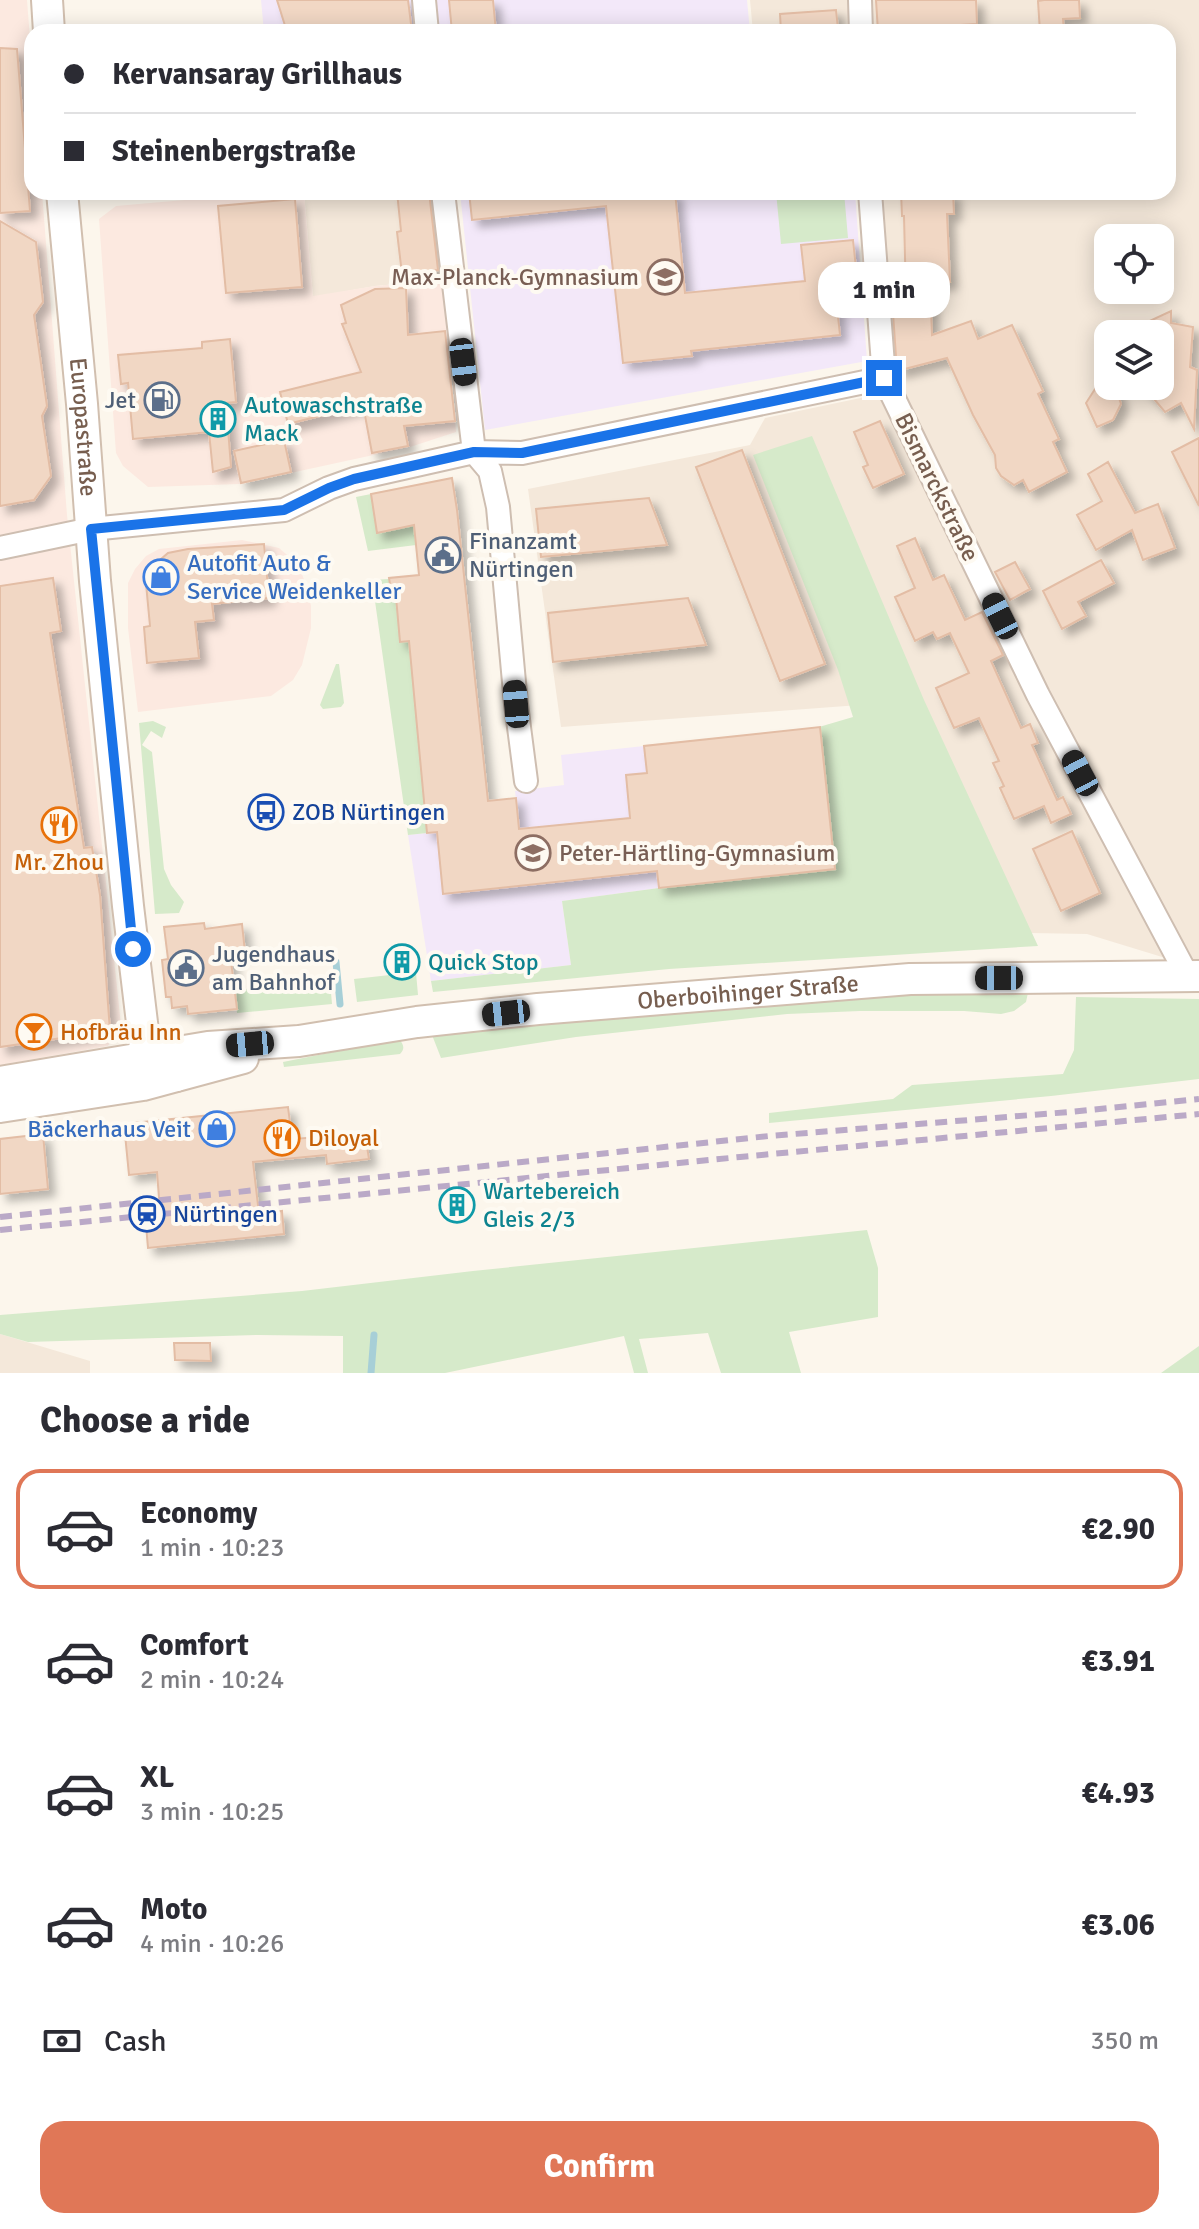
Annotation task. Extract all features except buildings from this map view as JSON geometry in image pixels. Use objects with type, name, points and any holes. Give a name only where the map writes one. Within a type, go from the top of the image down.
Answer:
[{"type":"main road","points":[[47,0],[48,24]]},
{"type":"main road","name":"Europastraße","points":[[63,200],[91,529],[146,1056]]},
{"type":"main road","name":"Oberboihinger Straße","points":[[0,1082],[208,1047],[299,1041],[417,1022],[522,1011],[910,979],[1193,976]]},
{"type":"main road","name":"Oberboihinger Straße","points":[[0,1107],[143,1085],[299,1041]]},
{"type":"main road","points":[[104,1092],[134,1072],[146,1056],[176,1076]]},
{"type":"street","points":[[424,0],[426,24]]},
{"type":"street","points":[[860,0],[861,24]]},
{"type":"street","points":[[444,200],[474,452],[490,471],[498,507],[526,781]]},
{"type":"street","name":"Bismarckstraße","points":[[871,200],[884,378],[1038,695],[1193,976]]},
{"type":"street","points":[[0,548],[91,529],[284,510],[354,479],[474,452],[522,453],[884,378]]},
{"type":"shaded area","points":[[0,0],[27,0],[29,24],[24,24],[24,200],[43,200],[67,515],[121,1025],[108,1046],[0,1065]]},
{"type":"shaded area","points":[[261,0],[747,0],[749,24],[263,24]]},
{"type":"shaded area","points":[[750,0],[1199,0],[1199,963],[1185,964],[1087,934],[975,932],[873,704],[561,727],[528,489],[750,445],[765,418],[894,391],[881,200],[1176,200],[1176,24],[752,24]]},
{"type":"shaded area","points":[[185,200],[305,200],[313,296],[442,280],[456,432],[410,447],[240,484],[148,487],[123,466],[116,453],[99,219],[116,206]]},
{"type":"shaded area","points":[[305,200],[433,200],[442,280],[375,286],[313,297]]},
{"type":"shaded area","name":"Max-Planck-Gymnasium","points":[[461,200],[856,200],[867,361],[485,430]]},
{"type":"shaded area","points":[[242,540],[279,548],[293,560],[307,587],[311,628],[302,665],[293,680],[271,696],[138,712],[128,628],[128,583],[135,569],[146,556],[159,549]]},
{"type":"shaded area","name":"Peter-Härtling-Gymnasium","points":[[644,746],[659,888],[562,901],[571,965],[431,981],[408,835],[492,826],[519,829],[515,791],[564,785],[561,755]]},
{"type":"shaded area","points":[[0,1334],[90,1361],[90,1373],[0,1373]]},
{"type":"green space","points":[[777,200],[845,200],[848,238],[781,244]]},
{"type":"green space","points":[[812,436],[924,700],[1038,946],[669,969],[433,992],[431,981],[571,965],[562,901],[659,888],[819,727],[853,717],[838,670],[753,455]]},
{"type":"green space","points":[[371,494],[378,532],[414,525],[416,545],[368,551],[356,497]]},
{"type":"green space","points":[[389,579],[392,597],[396,597],[400,641],[409,641],[427,833],[408,835],[372,580]]},
{"type":"green space","points":[[336,664],[339,664],[344,703],[341,707],[323,709],[320,705]]},
{"type":"green space","points":[[153,721],[166,727],[162,738],[151,731],[142,745],[152,752],[164,869],[184,902],[179,913],[155,914],[139,723]]},
{"type":"green space","points":[[414,950],[418,995],[357,1002],[354,979],[408,973],[406,951]]},
{"type":"green space","points":[[330,981],[332,1004],[237,1013],[235,990]]},
{"type":"green space","points":[[1029,988],[1026,1002],[1014,1011],[1001,1014],[860,1011],[787,1014],[576,1037],[441,1058],[432,1035],[798,999]]},
{"type":"green space","points":[[1076,997],[1199,999],[1199,1079],[769,1123],[769,1113],[893,1099],[912,1085],[1063,1074],[1074,1050]]},
{"type":"green space","points":[[399,1039],[403,1047],[400,1054],[284,1067],[283,1062]]},
{"type":"green space","points":[[867,1230],[878,1268],[878,1317],[789,1332],[801,1373],[721,1373],[708,1333],[639,1339],[648,1373],[634,1373],[624,1336],[445,1373],[343,1373],[343,1336],[257,1335],[28,1342],[0,1334],[0,1315],[302,1291]]},
{"type":"green space","points":[[1199,1346],[1199,1373],[1161,1373]]},
{"type":"waterway","points":[[336,962],[340,1004]]},
{"type":"waterway","points":[[371,1373],[374,1335]]},
{"type":"railway","points":[[0,1217],[769,1136],[1199,1099]]},
{"type":"railway","points":[[0,1230],[1199,1114]]},
{"type":"place","name":"Max-Planck-Gymnasium","points":[[665,277]]},
{"type":"place","name":"Jet","points":[[162,400]]},
{"type":"place","name":"Autowaschstraße Mack","points":[[218,419]]},
{"type":"place","name":"Finanzamt Nürtingen","points":[[443,555]]},
{"type":"place","name":"Autofit Auto & Service Weidenkeller","points":[[161,577]]},
{"type":"place","name":"ZOB Nürtingen","points":[[266,812]]},
{"type":"place","name":"Mr. Zhou","points":[[59,825]]},
{"type":"place","name":"Peter-Härtling-Gymnasium","points":[[533,853]]},
{"type":"place","name":"Quick Stop","points":[[402,962]]},
{"type":"place","name":"Jugendhaus am Bahnhof","points":[[186,968]]},
{"type":"place","name":"Hofbräu Inn","points":[[34,1032]]},
{"type":"place","name":"Bäckerhaus Veit","points":[[217,1129]]},
{"type":"place","name":"Diloyal","points":[[282,1138]]},
{"type":"place","name":"Wartebereich Gleis 2/3","points":[[457,1205]]},
{"type":"place","name":"Nürtingen","points":[[147,1214]]},
{"type":"route","points":[[133,949],[91,529],[284,510],[354,479],[474,452],[522,453],[884,378]]}]
